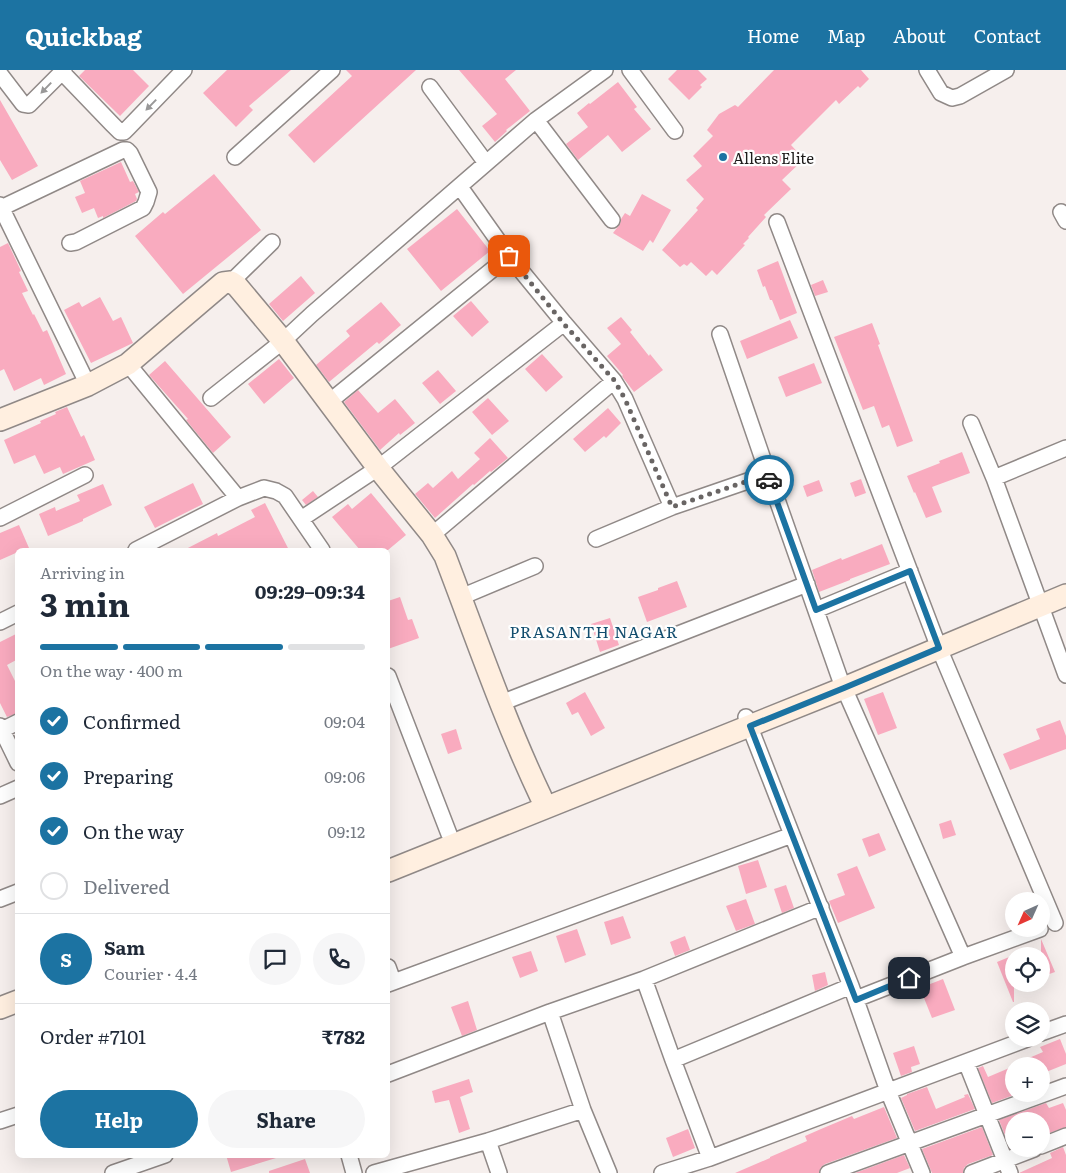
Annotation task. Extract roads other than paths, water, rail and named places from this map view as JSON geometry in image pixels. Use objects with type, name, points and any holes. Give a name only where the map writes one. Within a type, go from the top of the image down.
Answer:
[{"type":"street","points":[[0,74],[23,104],[29,105],[63,71],[120,132],[124,132],[184,70]]},
{"type":"street","points":[[235,157],[332,70]]},
{"type":"street","points":[[211,398],[283,341],[536,120],[605,70]]},
{"type":"street","points":[[630,70],[675,131]]},
{"type":"street","points":[[927,70],[940,93],[952,98],[960,96],[1006,70]]},
{"type":"street","points":[[430,87],[486,163]]},
{"type":"street","points":[[536,120],[612,220]]},
{"type":"street","points":[[70,243],[76,242],[143,208],[148,192],[127,150],[123,150],[1,206],[88,385]]},
{"type":"street","points":[[460,187],[509,256],[564,324],[614,380],[625,399],[672,507]]},
{"type":"street","points":[[777,222],[910,571],[1037,892]]},
{"type":"street","points":[[2,414],[88,385],[128,364],[223,283],[231,282],[272,242]]},
{"type":"street","points":[[329,402],[509,256]]},
{"type":"street","points":[[231,282],[237,286],[283,341],[378,468],[432,535],[445,556],[524,761],[542,797]]},
{"type":"street","points":[[301,519],[378,468],[564,324]]},
{"type":"street","points":[[720,334],[842,684],[963,957]]},
{"type":"street","points":[[128,364],[238,498]]},
{"type":"street","points":[[432,535],[614,380]]},
{"type":"street","points":[[972,423],[1066,675]]},
{"type":"street","points":[[994,478],[1066,448]]},
{"type":"street","points":[[596,540],[672,507],[768,474]]},
{"type":"street","points":[[0,518],[85,475]]},
{"type":"street","points":[[140,548],[238,498],[264,488],[285,496],[321,548]]},
{"type":"street","points":[[461,597],[534,566]]},
{"type":"street","points":[[816,610],[910,571]]},
{"type":"street","points":[[1039,601],[1066,583]]},
{"type":"street","points":[[501,703],[807,584]]},
{"type":"street","points":[[390,870],[1039,601],[1066,595]]},
{"type":"street","points":[[0,622],[15,614]]},
{"type":"street","points":[[390,681],[448,834]]},
{"type":"street","points":[[390,856],[542,797],[748,721]]},
{"type":"street","points":[[748,721],[854,993],[888,1091],[922,1173]]},
{"type":"street","points":[[15,723],[1,728],[15,757]]},
{"type":"street","points":[[0,796],[15,789]]},
{"type":"street","points":[[390,983],[792,835]]},
{"type":"street","points":[[0,899],[15,893]]},
{"type":"street","points":[[390,1073],[550,1012],[644,979],[820,907]]},
{"type":"street","points":[[673,1060],[854,993],[963,957],[1013,938]]},
{"type":"street","points":[[644,979],[710,1158]]},
{"type":"street","points":[[0,1008],[15,1002]]},
{"type":"street","points":[[550,1012],[583,1110],[608,1173]]},
{"type":"street","points":[[0,1021],[15,1015]]},
{"type":"street","points":[[1050,1030],[1066,1024]]},
{"type":"street","points":[[662,1173],[710,1158],[1006,1047]]},
{"type":"street","points":[[966,1062],[1007,1167]]},
{"type":"street","points":[[828,1173],[1066,1086]]},
{"type":"street","points":[[374,1173],[488,1141],[583,1110]]},
{"type":"street","points":[[0,1121],[15,1116]]},
{"type":"street","points":[[1050,1142],[1066,1136]]},
{"type":"street","points":[[488,1141],[498,1173]]},
{"type":"street","points":[[972,1173],[1007,1167],[1022,1157]]},
{"type":"street","points":[[113,1173],[129,1165],[154,1158]]},
{"type":"street","points":[[350,1158],[354,1173]]},
{"type":"place","name":"Allens Elite","points":[[723,157]]},
{"type":"district","name":"PRASANTH NAGAR","points":[[594,631]]}]
